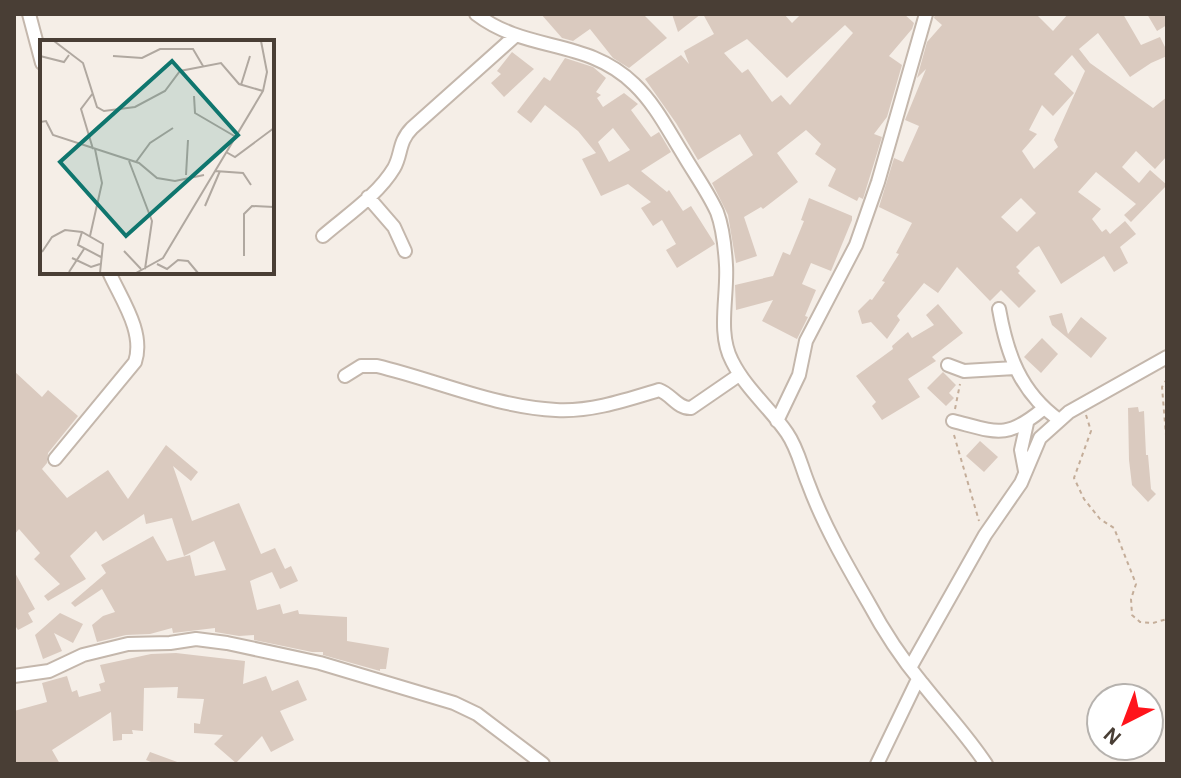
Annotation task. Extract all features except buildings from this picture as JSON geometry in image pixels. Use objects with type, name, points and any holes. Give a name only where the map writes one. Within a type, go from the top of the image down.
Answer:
[{"type":"street","points":[[29,14],[40,55]]},
{"type":"street","points":[[476,14],[493,27],[515,36],[584,53],[609,63],[650,101],[697,177],[720,223],[726,266],[724,334],[729,357],[739,375],[788,434],[825,522],[869,606],[918,679],[986,764]]},
{"type":"street","points":[[777,421],[799,375],[806,341],[856,245],[878,182],[926,14]]},
{"type":"street","points":[[323,236],[368,197],[394,167],[406,134],[515,36]]},
{"type":"street","points":[[368,197],[394,227],[405,251]]},
{"type":"street","points":[[55,459],[135,362],[139,349],[136,332],[110,274]]},
{"type":"street","points":[[999,309],[1008,352],[1015,368],[1043,409],[1059,420]]},
{"type":"street","points":[[911,666],[985,535],[1016,492],[1040,438],[1059,420],[1167,357]]},
{"type":"street","points":[[948,365],[964,371],[1015,368]]},
{"type":"street","points":[[345,376],[361,366],[377,366],[476,394],[557,410],[592,408],[659,390],[682,407],[691,408],[739,375]]},
{"type":"street","points":[[1000,433],[1027,423],[1043,409]]},
{"type":"street","points":[[953,421],[1000,433],[1021,450]]},
{"type":"street","points":[[1025,472],[1021,450],[1027,423]]},
{"type":"street","points":[[14,676],[49,671],[83,655],[128,644],[196,639],[227,643],[320,663],[454,703],[477,714],[543,764]]},
{"type":"street","points":[[877,764],[918,679]]},
{"type":"path","points":[[964,371],[956,397],[953,421],[955,442],[985,535]]},
{"type":"path","points":[[1167,379],[1162,387],[1167,447]]},
{"type":"path","points":[[1085,404],[1091,431],[1074,478],[1084,499],[1100,519],[1114,528],[1136,584],[1131,599],[1132,615],[1140,622],[1153,623],[1167,619]]}]
